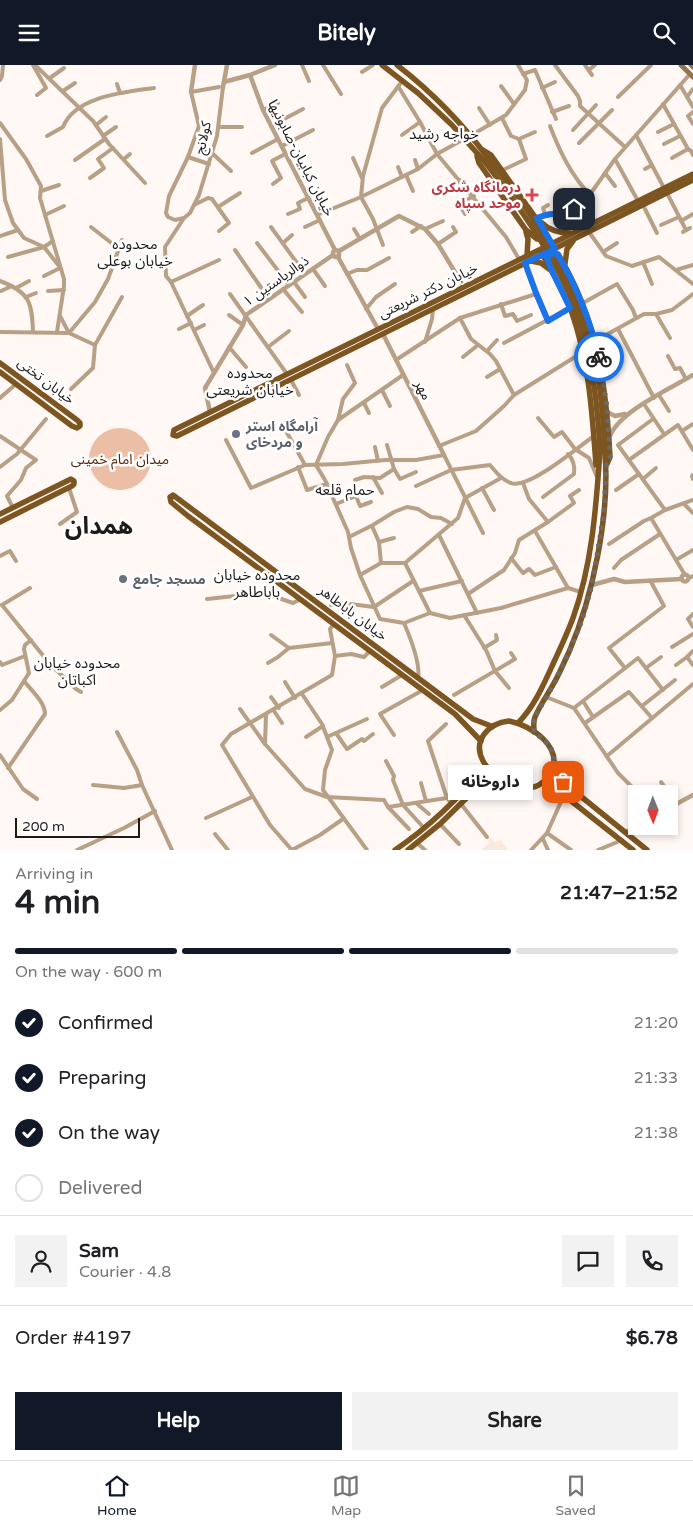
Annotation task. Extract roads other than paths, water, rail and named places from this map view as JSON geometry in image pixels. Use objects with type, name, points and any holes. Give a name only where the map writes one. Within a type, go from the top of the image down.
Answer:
[{"type":"main road","points":[[382,65],[418,93],[464,139],[477,155],[486,160]]},
{"type":"main road","points":[[397,65],[424,86],[481,149],[486,160],[540,242],[566,287],[574,305],[582,326],[594,381],[602,453],[606,466],[604,513],[592,585],[579,628],[555,682],[534,718],[534,732]]},
{"type":"main road","points":[[681,65],[692,75]]},
{"type":"main road","points":[[481,149],[492,155],[537,218],[553,246]]},
{"type":"main road","points":[[477,155],[479,163],[526,230],[535,238],[542,237],[542,229],[537,218]]},
{"type":"main road","name":"خیابان دکتر شریعتی","points":[[666,191],[693,173]]},
{"type":"main road","name":"خیابان دکتر شریعتی","points":[[380,332],[432,309],[528,260],[573,236],[594,222],[693,180]]},
{"type":"main road","name":"خیابان دکتر شریعتی","points":[[573,236],[589,232],[640,203]]},
{"type":"main road","points":[[537,218],[546,228],[573,236],[567,249],[565,266]]},
{"type":"main road","points":[[526,230],[528,260],[541,263],[551,270]]},
{"type":"main road","points":[[541,252],[570,308],[583,352],[588,378],[598,490]]},
{"type":"main road","points":[[551,270],[547,258],[550,254],[555,253],[565,266],[583,303],[595,341],[601,366],[607,412],[610,457],[606,466]]},
{"type":"main road","name":"خیابان دکتر شریعتی","points":[[221,411],[210,412],[176,433],[221,411],[380,332],[519,259],[528,260]]},
{"type":"main road","name":"خیابان تختی","points":[[0,363],[77,420],[80,426],[77,428],[72,426],[0,372]]},
{"type":"main road","points":[[16,384],[21,378]]},
{"type":"main road","points":[[518,723],[526,714],[547,678],[573,617],[592,542],[602,453]]},
{"type":"main road","points":[[0,514],[71,479],[74,481],[74,484],[70,487],[0,522]]},
{"type":"main road","name":"خیابان باباطاهر","points":[[481,741],[455,714],[301,599],[175,500],[473,719],[491,726]]},
{"type":"main road","points":[[509,721],[518,723],[534,732],[548,744],[554,760],[548,777],[542,783],[526,789],[517,788],[501,779],[486,767],[480,750],[485,732],[491,726],[509,721]]},
{"type":"main road","points":[[394,850],[424,828],[449,801],[486,767]]},
{"type":"main road","points":[[552,769],[557,777],[647,850]]},
{"type":"main road","points":[[408,850],[440,824],[485,780],[495,777],[501,779]]},
{"type":"main road","points":[[557,789],[558,785],[563,782]]},
{"type":"main road","points":[[542,783],[557,789],[633,850]]},
{"type":"main road","points":[[411,839],[416,844]]},
{"type":"street","points":[[34,65],[50,78],[96,125],[113,148],[145,183]]},
{"type":"street","points":[[34,65],[46,88],[37,95]]},
{"type":"street","points":[[184,218],[175,220],[168,217],[166,213],[169,196],[188,157],[199,126],[192,92],[195,65]]},
{"type":"street","name":"کولانج","points":[[184,218],[190,213],[194,205],[209,164],[219,127],[222,85],[227,65]]},
{"type":"street","points":[[192,92],[222,85],[275,65]]},
{"type":"street","points":[[302,65],[309,81]]},
{"type":"street","points":[[323,65],[341,94]]},
{"type":"street","points":[[362,73],[373,65]]},
{"type":"street","points":[[470,137],[502,119],[525,90],[527,80],[518,65]]},
{"type":"street","points":[[555,65],[578,96],[580,106],[625,147]]},
{"type":"street","points":[[585,65],[592,75]]},
{"type":"street","points":[[589,70],[595,65]]},
{"type":"street","points":[[618,97],[651,65]]},
{"type":"street","points":[[0,80],[5,66]]},
{"type":"street","points":[[50,78],[64,68]]},
{"type":"street","points":[[524,74],[535,70],[556,119]]},
{"type":"street","name":"خیابان کبابیان-صابونیها","points":[[250,75],[263,110],[285,154],[347,274],[380,332]]},
{"type":"street","points":[[537,218],[555,213],[564,215],[584,203],[625,147],[680,85],[692,75]]},
{"type":"street","points":[[383,245],[370,213],[361,197],[370,148],[382,108],[402,81]]},
{"type":"street","points":[[542,88],[555,82]]},
{"type":"street","points":[[63,91],[75,83]]},
{"type":"street","points":[[117,84],[120,93]]},
{"type":"street","points":[[680,85],[693,107]]},
{"type":"street","points":[[398,86],[437,153],[506,237],[519,259]]},
{"type":"street","points":[[501,86],[514,104]]},
{"type":"street","points":[[48,136],[63,127],[66,121],[80,108],[105,96],[154,88]]},
{"type":"street","points":[[687,97],[693,89]]},
{"type":"street","points":[[263,110],[278,103]]},
{"type":"street","points":[[663,104],[680,136],[693,155]]},
{"type":"street","points":[[573,130],[596,105]]},
{"type":"street","points":[[552,111],[569,106]]},
{"type":"street","points":[[479,108],[490,125]]},
{"type":"street","points":[[271,126],[303,109]]},
{"type":"street","points":[[579,143],[612,110]]},
{"type":"street","points":[[693,112],[688,116],[693,124]]},
{"type":"street","points":[[96,125],[106,117]]},
{"type":"street","points":[[502,119],[511,136],[519,139],[535,131]]},
{"type":"street","points":[[402,135],[420,122]]},
{"type":"street","points":[[0,123],[26,159],[41,186],[40,198],[64,279],[57,332]]},
{"type":"street","points":[[658,132],[674,124]]},
{"type":"street","points":[[550,126],[559,151],[575,178],[590,195]]},
{"type":"street","points":[[75,160],[116,127]]},
{"type":"street","points":[[219,127],[242,127]]},
{"type":"street","points":[[282,146],[313,130]]},
{"type":"street","points":[[636,135],[686,230]]},
{"type":"street","points":[[664,145],[680,136]]},
{"type":"street","points":[[0,139],[2,190],[13,223],[24,238],[44,247],[60,268]]},
{"type":"street","points":[[252,153],[278,139]]},
{"type":"street","points":[[305,227],[318,218],[418,169],[437,153],[464,139]]},
{"type":"street","points":[[503,170],[526,159],[519,139]]},
{"type":"street","points":[[90,178],[104,169],[98,159],[113,148]]},
{"type":"street","points":[[672,158],[688,149]]},
{"type":"street","points":[[212,153],[231,171]]},
{"type":"street","points":[[124,159],[130,154]]},
{"type":"street","points":[[273,184],[281,178],[272,161],[285,154]]},
{"type":"street","points":[[188,157],[209,164]]},
{"type":"street","points":[[354,157],[363,180]]},
{"type":"street","points":[[615,159],[657,233]]},
{"type":"street","points":[[415,160],[418,169]]},
{"type":"street","points":[[427,163],[430,169]]},
{"type":"street","points":[[644,169],[652,165]]},
{"type":"street","points":[[398,167],[413,191]]},
{"type":"street","points":[[605,173],[616,186]]},
{"type":"street","points":[[453,187],[460,180]]},
{"type":"street","points":[[40,191],[59,185]]},
{"type":"street","points":[[218,207],[240,193]]},
{"type":"street","points":[[464,214],[460,205],[474,196]]},
{"type":"street","points":[[194,205],[210,198],[229,223],[219,231]]},
{"type":"street","points":[[288,214],[300,209],[298,203],[308,198]]},
{"type":"street","points":[[584,203],[594,222]]},
{"type":"street","points":[[546,215],[543,208],[548,205]]},
{"type":"street","points":[[45,215],[64,206]]},
{"type":"street","points":[[660,225],[693,214]]},
{"type":"street","name":"ذوالریاستین ۱","points":[[210,412],[205,388],[243,325],[246,315],[336,253],[399,216],[423,227]]},
{"type":"street","points":[[184,218],[165,247],[166,276],[171,282],[214,373]]},
{"type":"street","points":[[412,232],[443,221]]},
{"type":"street","points":[[92,227],[119,249]]},
{"type":"street","points":[[271,227],[306,274]]},
{"type":"street","points":[[423,227],[438,244],[464,287]]},
{"type":"street","points":[[438,244],[456,232],[453,227]]},
{"type":"street","points":[[354,229],[360,239]]},
{"type":"street","points":[[0,236],[18,230]]},
{"type":"street","points":[[589,232],[606,256],[632,266],[659,257],[693,284]]},
{"type":"street","points":[[283,243],[292,235]]},
{"type":"street","points":[[69,333],[95,302],[108,279],[122,240]]},
{"type":"street","points":[[8,257],[44,247],[53,241]]},
{"type":"street","points":[[258,243],[289,285]]},
{"type":"street","points":[[603,252],[617,243]]},
{"type":"street","points":[[235,250],[269,299]]},
{"type":"street","points":[[347,274],[358,270],[366,270],[389,258]]},
{"type":"street","points":[[171,282],[219,260]]},
{"type":"street","points":[[528,260],[536,293],[548,321]]},
{"type":"street","points":[[643,262],[652,284]]},
{"type":"street","points":[[676,270],[693,265]]},
{"type":"street","points":[[44,276],[60,268]]},
{"type":"street","points":[[313,269],[325,287]]},
{"type":"street","points":[[0,281],[14,287],[26,297],[32,310],[33,332]]},
{"type":"street","points":[[1,291],[29,281]]},
{"type":"street","points":[[294,281],[305,297]]},
{"type":"street","points":[[366,309],[376,297],[395,284]]},
{"type":"street","points":[[583,303],[617,284],[636,318]]},
{"type":"street","points":[[284,289],[302,312]]},
{"type":"street","points":[[48,291],[64,290]]},
{"type":"street","points":[[26,297],[36,293]]},
{"type":"street","points":[[396,360],[460,318],[536,293]]},
{"type":"street","points":[[230,294],[289,377],[299,395]]},
{"type":"street","points":[[595,341],[644,314],[656,314],[672,310],[693,294]]},
{"type":"street","points":[[72,389],[93,368],[95,345],[122,297]]},
{"type":"street","points":[[501,304],[505,316],[513,314],[517,321],[531,315]]},
{"type":"street","points":[[187,316],[203,305]]},
{"type":"street","points":[[504,343],[570,308]]},
{"type":"street","points":[[425,342],[432,319],[432,309]]},
{"type":"street","points":[[656,314],[670,338]]},
{"type":"street","points":[[228,315],[243,325]]},
{"type":"street","points":[[60,317],[69,333]]},
{"type":"street","points":[[460,318],[471,339],[487,351],[500,369],[514,395]]},
{"type":"street","points":[[179,329],[191,323]]},
{"type":"street","points":[[194,330],[204,325]]},
{"type":"street","points":[[618,329],[654,398]]},
{"type":"street","points":[[268,347],[289,331]]},
{"type":"street","points":[[0,332],[69,333],[95,345]]},
{"type":"street","name":"مهر","points":[[380,332],[444,455]]},
{"type":"street","points":[[487,351],[497,340]]},
{"type":"street","points":[[463,357],[478,345]]},
{"type":"street","points":[[230,347],[246,367]]},
{"type":"street","points":[[439,446],[476,431],[514,395],[583,352]]},
{"type":"street","points":[[668,356],[676,369],[680,369],[686,379]]},
{"type":"street","points":[[316,465],[338,419],[343,399],[355,383],[347,365]]},
{"type":"street","points":[[487,377],[500,369]]},
{"type":"street","points":[[338,419],[403,375]]},
{"type":"street","points":[[609,437],[615,425],[631,412],[693,375]]},
{"type":"street","points":[[0,398],[16,384]]},
{"type":"street","points":[[382,390],[390,406]]},
{"type":"street","points":[[660,395],[669,411]]},
{"type":"street","points":[[364,403],[369,413]]},
{"type":"street","points":[[644,404],[664,434]]},
{"type":"street","points":[[607,412],[615,416],[631,412]]},
{"type":"street","points":[[538,418],[554,437],[562,432],[575,449],[589,458],[597,477]]},
{"type":"street","points":[[0,467],[21,450],[46,419]]},
{"type":"street","points":[[653,419],[618,445],[665,511]]},
{"type":"street","points":[[682,431],[693,424]]},
{"type":"street","points":[[629,460],[678,425],[693,451]]},
{"type":"street","points":[[286,431],[306,465]]},
{"type":"street","points":[[416,486],[451,470],[490,465],[501,478],[517,485],[538,477],[594,436]]},
{"type":"street","points":[[0,443],[2,438],[36,460],[26,468],[21,480],[7,496],[13,508]]},
{"type":"street","points":[[226,440],[251,488],[306,465],[424,460],[444,455],[483,533]]},
{"type":"street","points":[[387,445],[390,460],[400,479],[416,472]]},
{"type":"street","points":[[375,447],[378,461]]},
{"type":"street","points":[[543,497],[574,475],[575,467],[572,458],[568,454]]},
{"type":"street","points":[[316,465],[336,504],[349,537],[360,575],[380,619],[404,623],[430,613],[450,618],[501,608],[568,588],[581,591]]},
{"type":"street","points":[[298,467],[307,490],[327,484]]},
{"type":"street","points":[[643,479],[656,468]]},
{"type":"street","points":[[355,479],[364,477],[380,478],[394,469]]},
{"type":"street","points":[[616,490],[639,473]]},
{"type":"street","points":[[693,475],[693,479]]},
{"type":"street","points":[[373,477],[382,493]]},
{"type":"street","points":[[360,575],[381,563],[404,563],[458,518],[465,498],[501,478]]},
{"type":"street","points":[[523,483],[529,499],[548,522]]},
{"type":"street","points":[[60,525],[77,512],[70,487]]},
{"type":"street","points":[[482,489],[494,510]]},
{"type":"street","points":[[468,594],[504,570],[519,540],[574,503],[570,497],[579,490]]},
{"type":"street","points":[[336,504],[356,496],[360,506],[371,502]]},
{"type":"street","points":[[609,544],[644,521],[693,500]]},
{"type":"street","points":[[684,504],[693,513]]},
{"type":"street","points":[[349,537],[372,526],[394,511],[407,507],[418,509],[430,517],[441,518],[452,524]]},
{"type":"street","points":[[592,585],[614,579],[626,582],[688,579],[651,518]]},
{"type":"street","points":[[372,526],[379,542],[381,563]]},
{"type":"street","points":[[535,531],[568,588]]},
{"type":"street","points":[[439,535],[477,613]]},
{"type":"street","points":[[614,568],[621,560],[660,535]]},
{"type":"street","points":[[379,542],[394,538]]},
{"type":"street","points":[[676,560],[693,550]]},
{"type":"street","points":[[0,556],[10,551],[16,561]]},
{"type":"street","points":[[511,558],[523,573],[529,569],[535,575],[556,567]]},
{"type":"street","points":[[404,563],[430,613]]},
{"type":"street","points":[[331,605],[342,603],[374,607],[413,581]]},
{"type":"street","points":[[419,591],[462,581]]},
{"type":"street","points":[[625,668],[609,648],[664,606],[651,582]]},
{"type":"street","points":[[30,588],[1,605],[50,664],[81,692]]},
{"type":"street","points":[[207,599],[264,593],[293,603],[301,599]]},
{"type":"street","points":[[693,614],[688,619],[693,627]]},
{"type":"street","points":[[464,615],[484,648],[495,671],[509,688]]},
{"type":"street","points":[[404,623],[412,641],[419,673],[418,678]]},
{"type":"street","points":[[334,624],[330,629],[335,656],[332,675],[274,711],[232,734],[222,745],[270,825],[292,850],[320,835],[343,819]]},
{"type":"street","points":[[672,647],[693,634]]},
{"type":"street","points":[[271,635],[288,648]]},
{"type":"street","points":[[484,648],[497,640],[496,635]]},
{"type":"street","points":[[0,710],[12,700],[29,673],[25,645],[31,640]]},
{"type":"street","points":[[268,663],[288,648],[332,643]]},
{"type":"street","points":[[335,656],[351,655],[364,657],[370,651]]},
{"type":"street","points":[[676,665],[693,651]]},
{"type":"street","points":[[454,695],[515,659],[511,653]]},
{"type":"street","points":[[0,662],[2,665],[25,655]]},
{"type":"street","points":[[646,668],[661,657]]},
{"type":"street","points":[[687,657],[693,665]]},
{"type":"street","points":[[574,708],[638,658],[662,690]]},
{"type":"street","points":[[382,687],[402,675]]},
{"type":"street","points":[[8,768],[45,714],[45,709],[40,701],[24,681]]},
{"type":"street","points":[[642,707],[676,681]]},
{"type":"street","points":[[285,682],[295,698]]},
{"type":"street","points":[[606,755],[693,684]]},
{"type":"street","points":[[394,735],[380,714],[423,690]]},
{"type":"street","points":[[585,723],[629,692],[652,718]]},
{"type":"street","points":[[302,693],[323,726],[332,750],[325,770],[322,790],[367,850]]},
{"type":"street","points":[[271,697],[279,707]]},
{"type":"street","points":[[546,697],[574,708],[618,773],[630,785]]},
{"type":"street","points":[[583,701],[593,717]]},
{"type":"street","points":[[240,709],[265,744],[305,789],[326,797],[384,800],[388,807],[409,829]]},
{"type":"street","points":[[274,711],[282,723]]},
{"type":"street","points":[[265,744],[266,715]]},
{"type":"street","points":[[327,737],[367,719]]},
{"type":"street","points":[[388,807],[426,801],[449,801],[428,741],[446,724]]},
{"type":"street","points":[[306,737],[323,726]]},
{"type":"street","points":[[117,732],[137,770],[172,850]]},
{"type":"street","points":[[336,733],[347,749],[362,739],[364,741],[373,734]]},
{"type":"street","points":[[0,755],[23,789],[37,799]]},
{"type":"street","points":[[386,761],[394,776],[393,780],[403,805],[424,828]]},
{"type":"street","points":[[422,783],[426,801]]},
{"type":"street","points":[[93,785],[124,788],[142,785]]},
{"type":"street","points":[[531,850],[547,833],[564,795]]},
{"type":"street","points":[[678,803],[692,796]]},
{"type":"street","points":[[206,817],[252,797]]},
{"type":"street","points":[[416,803],[429,814]]},
{"type":"street","points":[[461,804],[487,837]]},
{"type":"street","points":[[77,850],[155,811]]},
{"type":"street","points":[[440,824],[459,844]]},
{"type":"street","points":[[547,833],[571,850]]},
{"type":"street","points":[[215,834],[228,850]]},
{"type":"street","points":[[543,839],[548,850]]},
{"type":"street","points":[[598,850],[622,840]]},
{"type":"street","points":[[416,844],[425,850]]},
{"type":"place","name":"درمانگاه شکری موحد سپاه","points":[[532,195]]},
{"type":"place","name":"آرامگاه استر و مردخای","points":[[236,434]]},
{"type":"place","name":"مسجد جامع","points":[[123,579]]},
{"type":"place","name":"داروخانه","points":[[563,782]]},
{"type":"district","name":"خواجه رشید","points":[[444,134]]},
{"type":"district","name":"محدوده خیابان بوعلی","points":[[135,252]]},
{"type":"district","name":"محدوده خیابان شریعتی","points":[[250,382]]},
{"type":"district","name":"حمام قلعه","points":[[345,490]]},
{"type":"district","name":"همدان","points":[[99,526]]},
{"type":"district","name":"محدوده خیابان باباطاهر","points":[[257,584]]},
{"type":"district","name":"محدوده خیابان اکباتان","points":[[77,672]]},
{"type":"park label","name":"میدان امام خمینی","points":[[120,459]]}]
